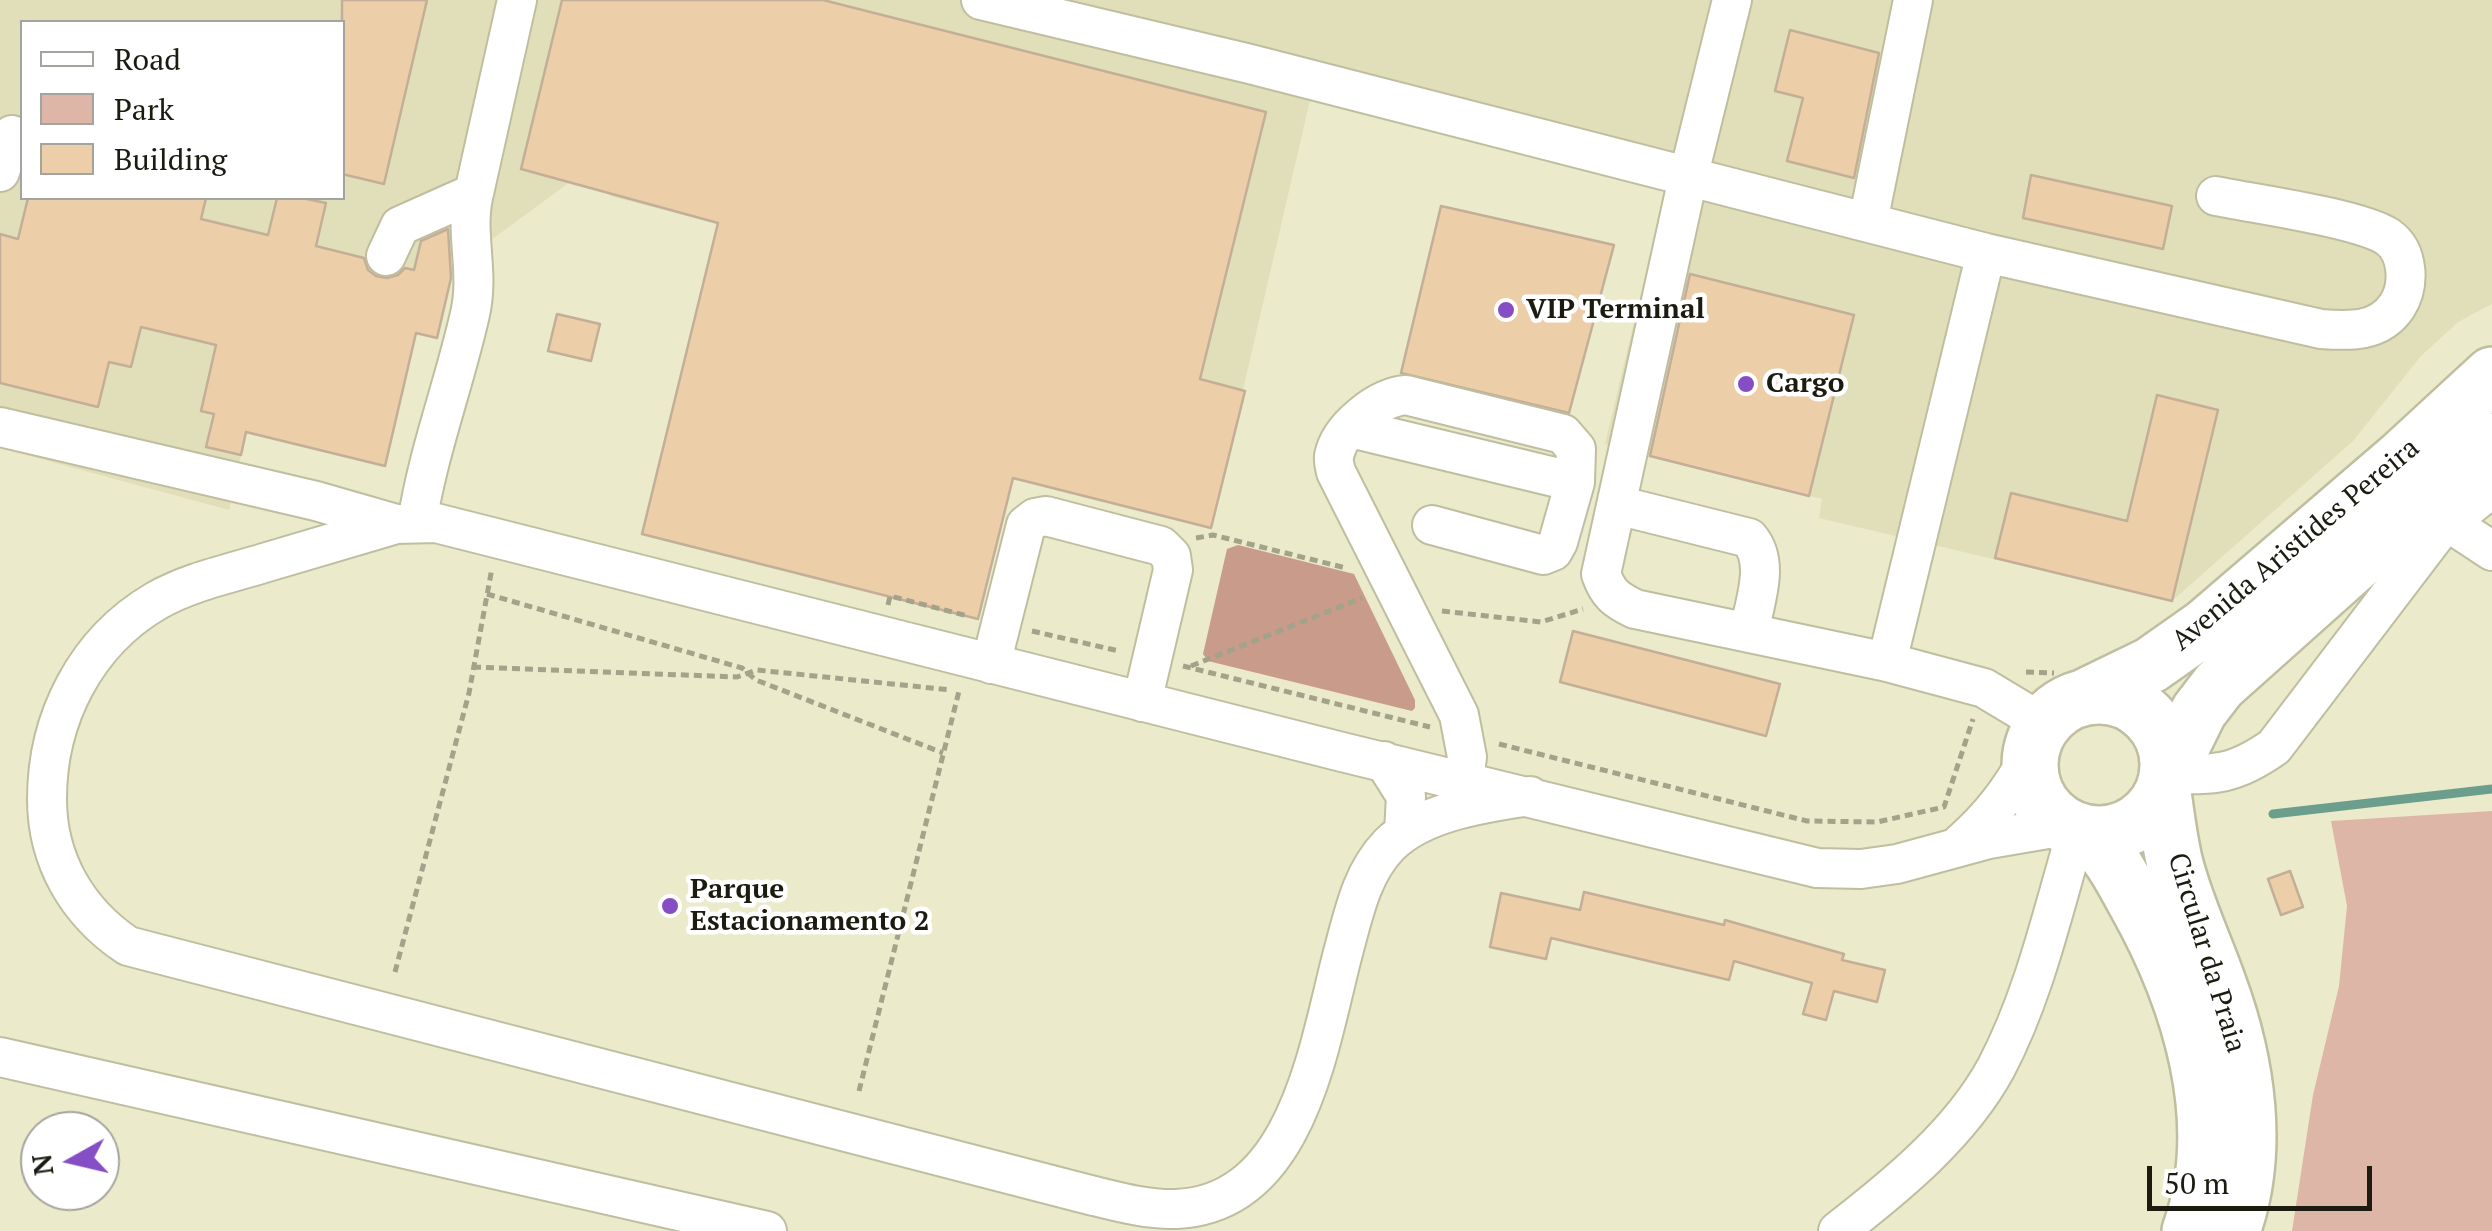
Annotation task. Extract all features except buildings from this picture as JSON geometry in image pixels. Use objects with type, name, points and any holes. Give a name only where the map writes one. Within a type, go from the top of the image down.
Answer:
[{"type":"highway","name":"Avenida Aristides Pereira","points":[[2054,725],[2204,627],[2492,376]]},
{"type":"highway","name":"Avenida Aristides Pereira","points":[[2166,783],[2199,711],[2219,685],[2492,441]]},
{"type":"highway","points":[[2108,696],[2142,710],[2163,738],[2166,783],[2141,822],[2124,830],[2077,830],[2048,813],[2036,796],[2030,775],[2054,725],[2108,696]]},
{"type":"highway","name":"Circular da Praia","points":[[2166,783],[2175,863],[2239,1052],[2248,1113],[2245,1177],[2232,1231]]},
{"type":"highway","name":"Circular da Praia","points":[[2077,830],[2103,848],[2152,932],[2180,1000],[2198,1064],[2205,1117],[2203,1174],[2190,1231]]},
{"type":"street","points":[[407,524],[422,491],[470,314],[476,280],[469,226],[517,0]]},
{"type":"street","points":[[982,0],[1250,64],[1986,253],[2321,329],[2352,331],[2375,326],[2399,304],[2406,278],[2404,260],[2398,246],[2388,238],[2355,226],[2216,196]]},
{"type":"street","points":[[1732,0],[1688,178],[1602,574],[1614,599],[1635,608],[1887,662],[1984,688],[2054,725],[2007,796],[1989,818],[1954,848]]},
{"type":"street","points":[[1868,222],[1914,0]]},
{"type":"street","points":[[0,172],[12,135]]},
{"type":"street","points":[[386,256],[400,226],[474,193]]},
{"type":"street","points":[[1887,662],[1986,253]]},
{"type":"street","points":[[1432,525],[1543,555],[1554,551],[1575,482],[1576,448],[1563,434],[1406,396],[1391,396],[1377,402],[1351,428],[1334,456],[1336,472],[1459,714],[1466,746],[1464,780]]},
{"type":"street","points":[[0,427],[407,524],[436,524],[1817,868],[1861,869],[1989,839],[2077,830],[2022,1012],[1994,1070],[1966,1113],[1884,1195],[1838,1231]]},
{"type":"street","points":[[1351,428],[1575,482]]},
{"type":"street","points":[[2166,783],[2217,775],[2250,764],[2274,747],[2448,522],[2492,488]]},
{"type":"street","points":[[316,501],[318,547]]},
{"type":"street","points":[[1617,505],[1749,538],[1756,546],[1760,568],[1749,633]]},
{"type":"street","points":[[991,664],[1026,525],[1046,516],[1160,546],[1170,556],[1173,570],[1142,702]]},
{"type":"street","points":[[2448,522],[2492,551]]},
{"type":"street","points":[[407,524],[187,586],[157,600],[105,640],[85,666],[53,738],[47,781],[52,844],[63,874],[84,908],[105,930],[128,946],[1086,1194],[1148,1207],[1176,1208],[1224,1198],[1246,1184],[1281,1146],[1307,1084],[1365,882],[1375,862],[1404,832],[1483,803],[1530,796]]},
{"type":"street","points":[[1384,761],[1406,796],[1404,832]]},
{"type":"street","points":[[0,1057],[768,1231]]},
{"type":"path","points":[[1213,535],[1348,568]]},
{"type":"path","points":[[395,972],[469,693],[497,540]]},
{"type":"path","points":[[1188,668],[1376,592]]},
{"type":"path","points":[[487,594],[742,668],[756,680],[943,753]]},
{"type":"path","points":[[1439,611],[1541,622],[1614,599]]},
{"type":"path","points":[[473,667],[737,677],[756,670],[959,691]]},
{"type":"path","points":[[860,1090],[956,700]]},
{"type":"shaded area","points":[[0,0],[2492,0],[2492,304],[2458,322],[2421,356],[2353,441],[2172,601],[1819,518],[1822,499],[1605,444],[1666,188],[1318,96],[1310,100],[1211,528],[1013,478],[978,619],[642,534],[718,224],[610,196],[614,178],[570,182],[453,268],[437,338],[416,334],[385,466],[246,432],[229,510],[0,448]]},
{"type":"shaded area","points":[[1238,545],[1354,574],[1415,700],[1415,708],[1412,711],[1208,661],[1203,654],[1227,549]]},
{"type":"green space","points":[[2492,811],[2492,1231],[2292,1231],[2313,1095],[2339,986],[2347,906],[2331,821]]},
{"type":"waterway","points":[[2273,814],[2492,789]]},
{"type":"place","name":"VIP Terminal","points":[[1506,310]]},
{"type":"place","name":"Cargo","points":[[1746,384]]},
{"type":"place","name":"Parque Estacionamento 2","points":[[670,906]]}]
